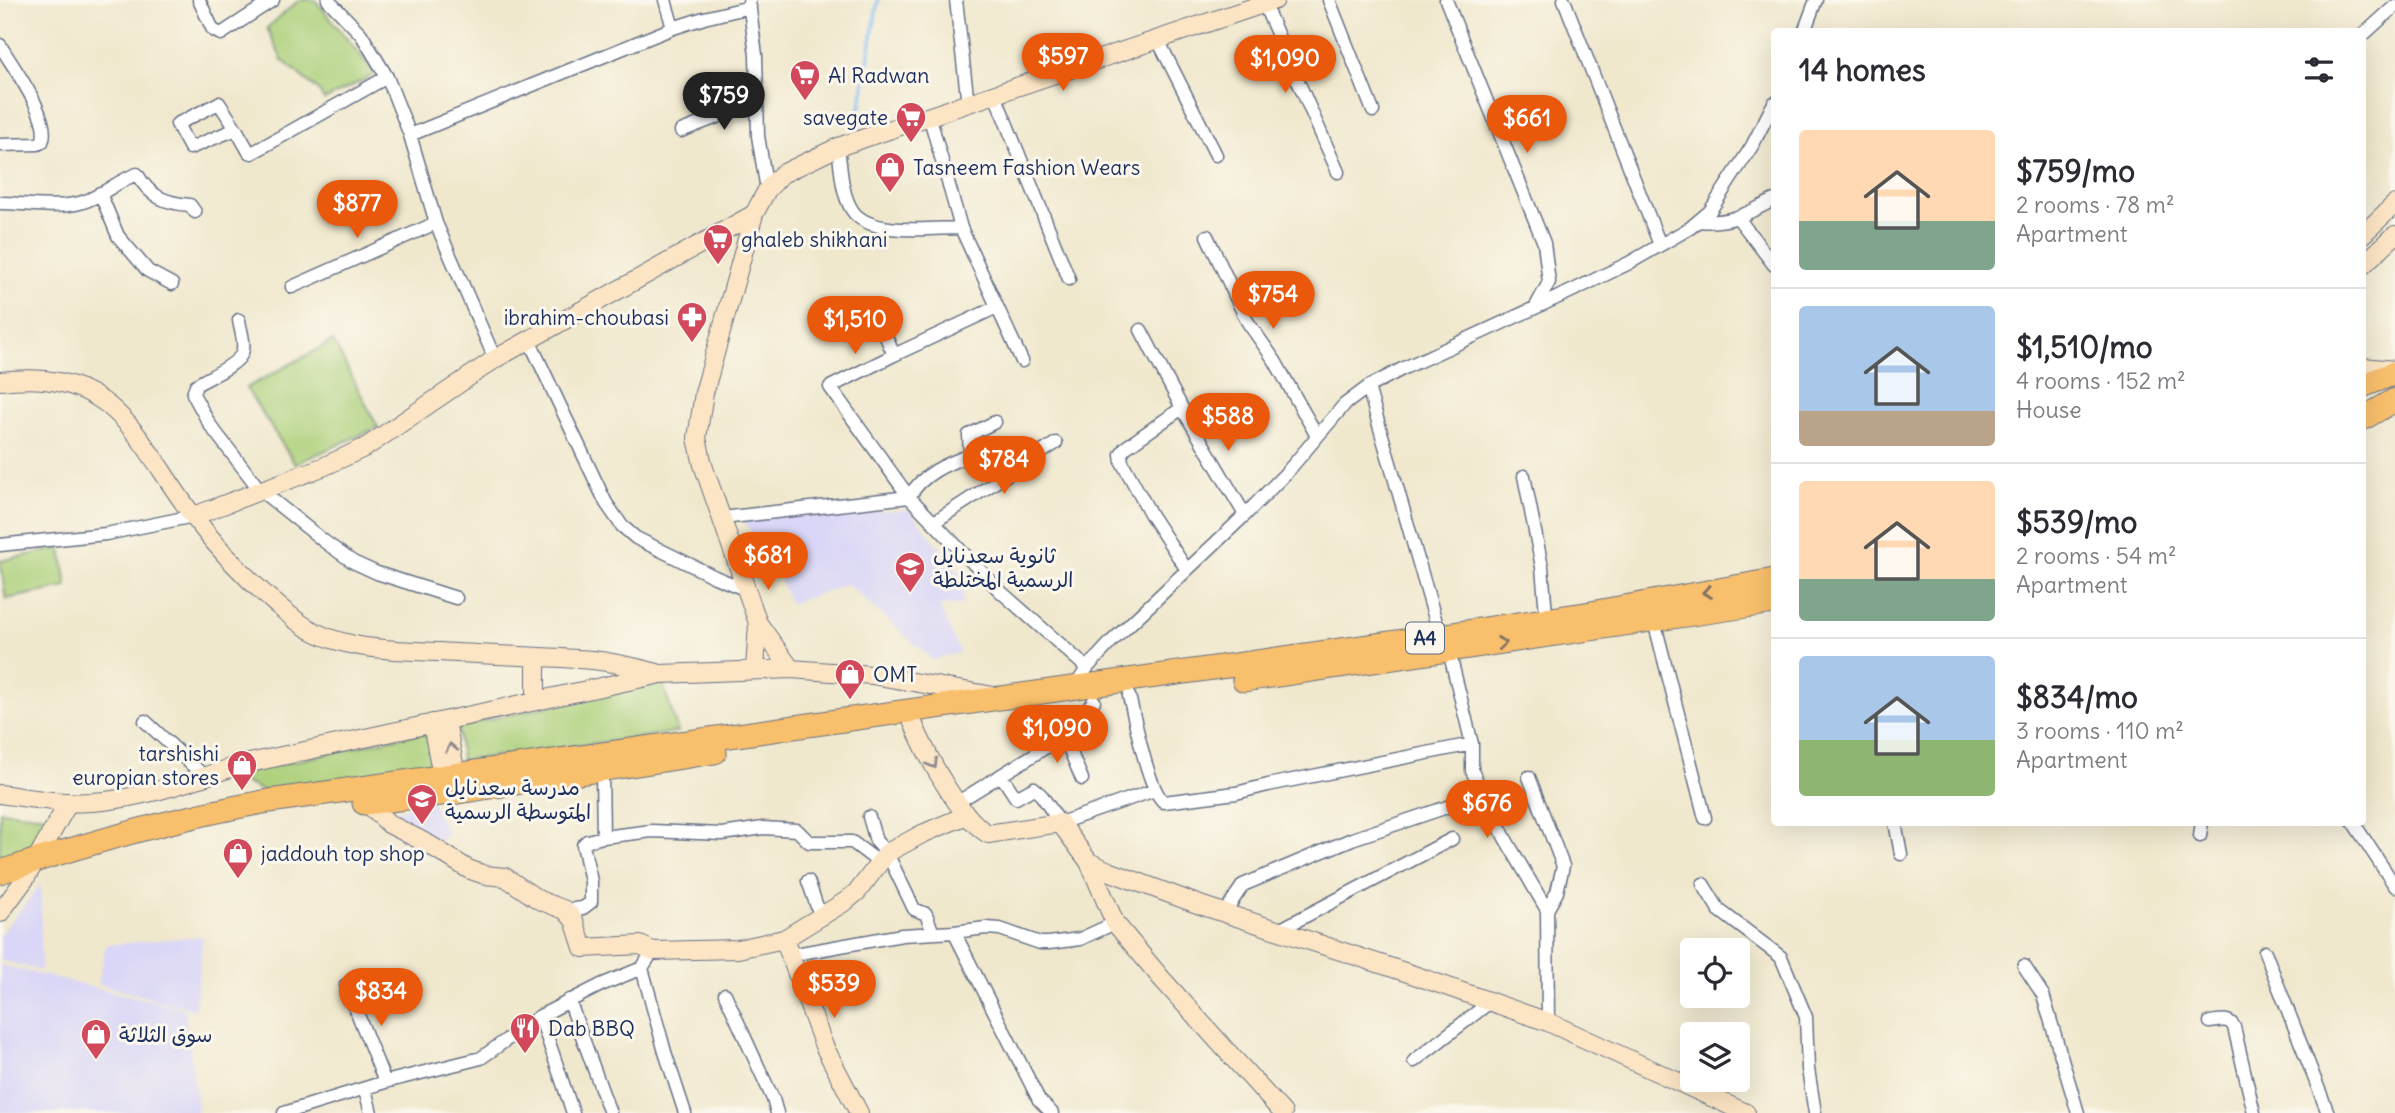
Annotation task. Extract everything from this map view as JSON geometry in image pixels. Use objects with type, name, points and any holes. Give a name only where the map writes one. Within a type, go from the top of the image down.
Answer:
[{"type":"highway","points":[[2366,384],[2395,372]]},
{"type":"highway","points":[[2366,417],[2395,400]]},
{"type":"highway","name":"A4","points":[[0,888],[29,870],[121,835],[230,807],[602,771],[1548,628],[1771,580]]},
{"type":"highway","name":"A4","points":[[1548,628],[1654,621],[1771,602]]},
{"type":"highway","name":"A4","points":[[0,872],[29,870],[169,835],[260,817],[367,803],[705,738],[1003,699],[1129,696],[1445,643]]},
{"type":"street","points":[[200,0],[213,30],[221,34],[273,0]]},
{"type":"street","points":[[328,0],[361,34],[387,77],[410,135],[436,223],[495,359]]},
{"type":"street","points":[[665,0],[673,28]]},
{"type":"street","points":[[956,0],[968,104]]},
{"type":"street","points":[[1329,0],[1373,111]]},
{"type":"street","points":[[1446,0],[1544,243],[1549,282],[1535,309]]},
{"type":"street","points":[[1564,0],[1660,245]]},
{"type":"street","points":[[1806,28],[1816,0]]},
{"type":"street","points":[[791,669],[758,624],[698,450],[698,427],[709,371],[754,214],[767,190],[792,168],[838,147],[1270,2],[1338,172]]},
{"type":"street","points":[[410,135],[673,28],[749,4],[756,55],[758,136],[767,190]]},
{"type":"street","points":[[2366,32],[2395,6]]},
{"type":"street","points":[[1158,40],[1216,155]]},
{"type":"street","points":[[0,45],[40,113],[45,133],[43,142],[38,144],[0,145]]},
{"type":"street","points":[[236,129],[190,148],[177,124],[219,103],[236,129],[249,152],[254,153],[387,77]]},
{"type":"street","points":[[995,95],[1069,279]]},
{"type":"street","points":[[681,131],[756,102]]},
{"type":"street","points":[[787,947],[858,891],[883,858],[962,808],[1001,775],[1064,736],[1083,697],[1087,668],[1245,515],[1344,405],[1368,387],[1402,369],[1629,263],[1699,221],[1710,211],[1724,190],[1752,146],[1771,109]]},
{"type":"street","points":[[929,115],[961,228],[1022,361]]},
{"type":"street","points":[[838,147],[845,191],[851,209],[865,223],[880,228],[961,228]]},
{"type":"street","points":[[0,203],[74,204],[137,174],[143,185],[161,200],[190,205],[195,212]]},
{"type":"street","points":[[100,193],[118,236],[148,271],[172,284]]},
{"type":"street","points":[[1699,221],[1717,223],[1738,218],[1771,202]]},
{"type":"street","points":[[2366,231],[2395,204]]},
{"type":"street","points":[[0,545],[106,534],[194,516],[325,466],[366,447],[495,359],[754,214]]},
{"type":"street","points":[[1738,218],[1771,261]]},
{"type":"street","points":[[292,287],[436,223]]},
{"type":"street","points":[[2366,262],[2395,235]]},
{"type":"street","points":[[1207,236],[1247,321],[1275,361],[1317,436]]},
{"type":"street","points":[[712,239],[743,252]]},
{"type":"street","points":[[873,307],[894,355]]},
{"type":"street","points":[[998,307],[830,387],[909,497],[1000,591],[1087,668]]},
{"type":"street","points":[[239,320],[242,354],[235,362],[196,385],[193,391],[211,425],[260,490],[353,562],[377,573],[456,598]]},
{"type":"street","points":[[1141,330],[1182,408],[1245,515]]},
{"type":"street","points":[[530,340],[606,503],[622,526],[649,545],[747,590]]},
{"type":"street","points":[[2366,368],[2395,372]]},
{"type":"street","points":[[0,381],[48,379],[86,390],[105,402],[124,419],[194,516],[227,555],[263,592],[299,623],[320,634],[350,645],[603,661],[661,674]]},
{"type":"street","points":[[1368,387],[1445,643],[1472,744],[1472,771],[1547,910],[1548,1022]]},
{"type":"street","points":[[1182,408],[1125,448],[1121,458],[1151,515],[1187,570]]},
{"type":"street","points":[[909,497],[915,487],[941,466],[970,455],[969,435],[995,422]]},
{"type":"street","points":[[934,522],[1056,443]]},
{"type":"street","points":[[1524,477],[1542,567],[1548,628]]},
{"type":"street","points":[[722,518],[909,497]]},
{"type":"street","points":[[1654,621],[1704,818]]},
{"type":"street","points":[[755,670],[758,624]]},
{"type":"street","points":[[536,658],[537,700]]},
{"type":"street","points":[[0,794],[69,802],[114,799],[205,777],[240,765],[661,674],[791,669],[872,675],[980,692],[1003,699]]},
{"type":"street","points":[[1129,696],[1144,757],[1155,790],[1164,802],[1236,793],[1472,744]]},
{"type":"street","points":[[145,720],[205,777]]},
{"type":"street","points":[[439,722],[450,785]]},
{"type":"street","points":[[913,723],[933,764],[962,808],[984,832],[991,835],[1059,823],[1155,790]]},
{"type":"street","points":[[1064,736],[1082,779]]},
{"type":"street","points":[[602,771],[603,837]]},
{"type":"street","points":[[1001,775],[1016,798],[1034,788],[1042,796],[1089,862],[1115,923],[1283,1113]]},
{"type":"street","points":[[1529,777],[1563,866],[1558,892],[1547,910]]},
{"type":"street","points":[[1225,912],[1243,885],[1352,839],[1483,795]]},
{"type":"street","points":[[0,913],[69,802]]},
{"type":"street","points":[[367,803],[389,824],[468,869],[485,875],[505,877],[539,901],[565,910],[583,908],[591,902],[591,881],[582,848],[587,841],[603,837],[652,831],[722,834],[763,828],[797,830],[809,842],[852,842],[883,858]]},
{"type":"street","points":[[869,817],[883,858],[914,909],[926,914],[933,933]]},
{"type":"street","points":[[1896,826],[1901,854]]},
{"type":"street","points":[[2200,836],[2201,826]]},
{"type":"street","points":[[2356,826],[2395,886]]},
{"type":"street","points":[[1279,930],[1452,839]]},
{"type":"street","points":[[1089,862],[1154,888],[1548,1022],[1746,1113]]},
{"type":"street","points":[[808,881],[821,918]]},
{"type":"street","points":[[1703,884],[1719,910],[1781,957],[1806,1017],[1808,1069],[1815,1113]]},
{"type":"street","points":[[565,910],[573,919],[583,947],[640,945],[653,951],[787,947],[986,928],[1000,929],[1040,943],[1049,943],[1080,939],[1115,923]]},
{"type":"street","points":[[954,932],[1038,1100],[1052,1113]]},
{"type":"street","points":[[787,947],[824,1046],[859,1113]]},
{"type":"street","points":[[284,1113],[385,1082],[481,1058],[540,1016],[569,1000],[642,968],[653,951]]},
{"type":"street","points":[[2265,951],[2328,1113]]},
{"type":"street","points":[[2024,966],[2043,995],[2078,1113]]},
{"type":"street","points":[[642,968],[670,1071],[685,1113]]},
{"type":"street","points":[[346,985],[385,1082]]},
{"type":"street","points":[[725,994],[777,1113]]},
{"type":"street","points":[[569,1000],[610,1113]]},
{"type":"street","points":[[1414,1061],[1490,1002]]},
{"type":"street","points":[[540,1016],[573,1113]]},
{"type":"street","points":[[2210,1022],[2225,1020],[2234,1027],[2253,1113]]},
{"type":"street","points":[[365,1089],[372,1113]]},
{"type":"shaded area","name":"ثانوية سعدنايل الرسمية المختلطة","points":[[909,510],[960,572],[964,604],[939,606],[960,652],[933,660],[847,584],[790,604],[768,552],[740,518]]},
{"type":"shaded area","name":"مدرسة سعدنايل المتوسطة الرسمية","points":[[432,801],[447,833],[435,845],[385,814]]},
{"type":"shaded area","points":[[41,884],[41,971],[0,960],[0,935]]},
{"type":"shaded area","points":[[203,936],[195,1010],[98,984],[106,945]]},
{"type":"shaded area","name":"سوق الثلاثة","points":[[0,965],[185,1009],[198,1113],[0,1113]]},
{"type":"green space","points":[[299,0],[315,0],[376,74],[324,100],[319,91],[282,60],[267,28]]},
{"type":"green space","points":[[333,341],[378,427],[295,464],[246,388]]},
{"type":"green space","points":[[61,548],[67,587],[6,599],[0,561]]},
{"type":"green space","points":[[662,681],[678,732],[461,761],[458,726]]},
{"type":"green space","points":[[426,731],[432,745],[429,765],[379,778],[334,780],[267,793],[230,776]]},
{"type":"green space","points":[[0,811],[48,816],[24,859],[0,867]]},
{"type":"waterway","points":[[860,109],[878,0]]},
{"type":"place","name":"Al Radwan","points":[[805,102]]},
{"type":"place","name":"savegate","points":[[911,144]]},
{"type":"place","name":"Tasneem Fashion Wears","points":[[890,194]]},
{"type":"place","name":"ghaleb shikhani","points":[[718,266]]},
{"type":"place","name":"ibrahim-choubasi","points":[[692,344]]},
{"type":"place","name":"ثانوية سعدنايل الرسمية المختلطة","points":[[910,594]]},
{"type":"place","name":"OMT","points":[[850,701]]},
{"type":"place","name":"tarshishi europian stores","points":[[242,792]]},
{"type":"place","name":"مدرسة سعدنايل المتوسطة الرسمية","points":[[422,826]]},
{"type":"place","name":"jaddouh top shop","points":[[238,880]]},
{"type":"place","name":"Dab BBQ","points":[[525,1055]]},
{"type":"place","name":"سوق الثلاثة","points":[[96,1061]]}]
